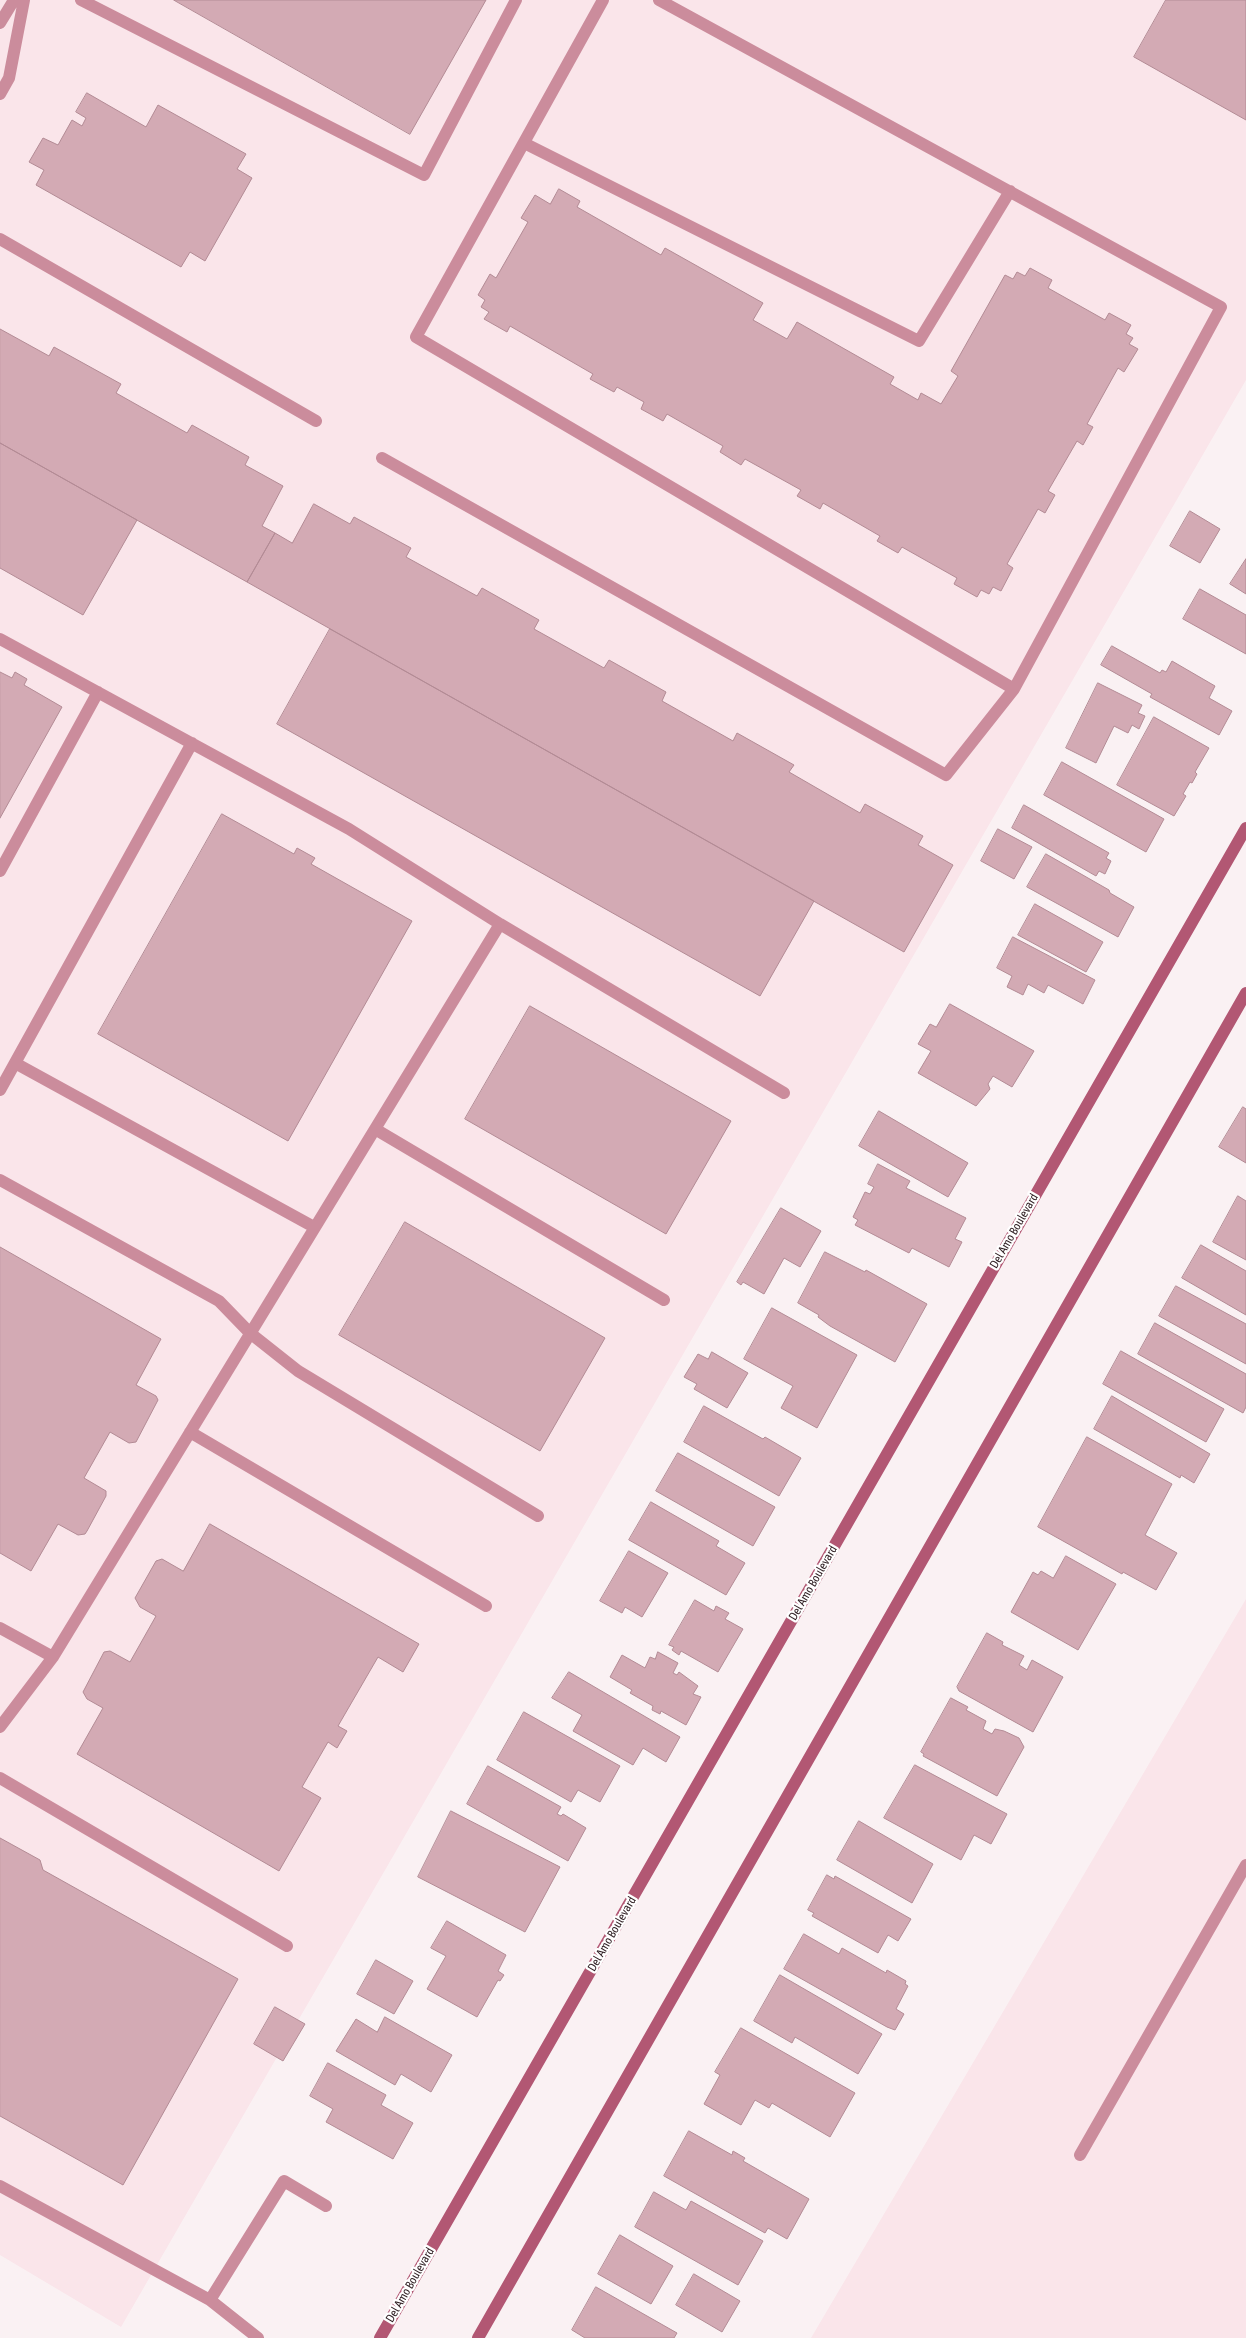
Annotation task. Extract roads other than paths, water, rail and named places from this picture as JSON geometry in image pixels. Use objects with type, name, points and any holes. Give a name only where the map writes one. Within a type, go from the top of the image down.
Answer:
[{"type":"main road","name":"Del Amo Boulevard","points":[[380,2338],[1246,828]]},
{"type":"main road","points":[[478,2338],[1246,993]]},
{"type":"lane","points":[[0,23],[14,0]]},
{"type":"lane","points":[[0,94],[9,78],[24,0]]},
{"type":"lane","points":[[81,0],[424,175],[516,0]]},
{"type":"lane","points":[[603,0],[416,337],[1014,689]]},
{"type":"lane","points":[[382,458],[946,775],[1014,689],[1221,307],[660,0]]},
{"type":"lane","points":[[524,143],[918,341],[1010,192]]},
{"type":"lane","points":[[0,239],[316,421]]},
{"type":"lane","points":[[0,639],[349,829],[500,924],[784,1093]]},
{"type":"lane","points":[[0,871],[98,692]]},
{"type":"lane","points":[[0,1090],[192,742]]},
{"type":"lane","points":[[0,1728],[52,1656],[500,924]]},
{"type":"lane","points":[[15,1062],[314,1227]]},
{"type":"lane","points":[[375,1129],[664,1300]]},
{"type":"lane","points":[[0,1180],[219,1301],[250,1333],[298,1371],[538,1516]]},
{"type":"lane","points":[[190,1432],[486,1606]]},
{"type":"lane","points":[[0,1628],[52,1656]]},
{"type":"lane","points":[[0,1778],[287,1946]]},
{"type":"lane","points":[[1080,2155],[1246,1865]]},
{"type":"lane","points":[[210,2300],[284,2182],[326,2206]]},
{"type":"lane","points":[[0,2186],[210,2300],[258,2338]]}]
